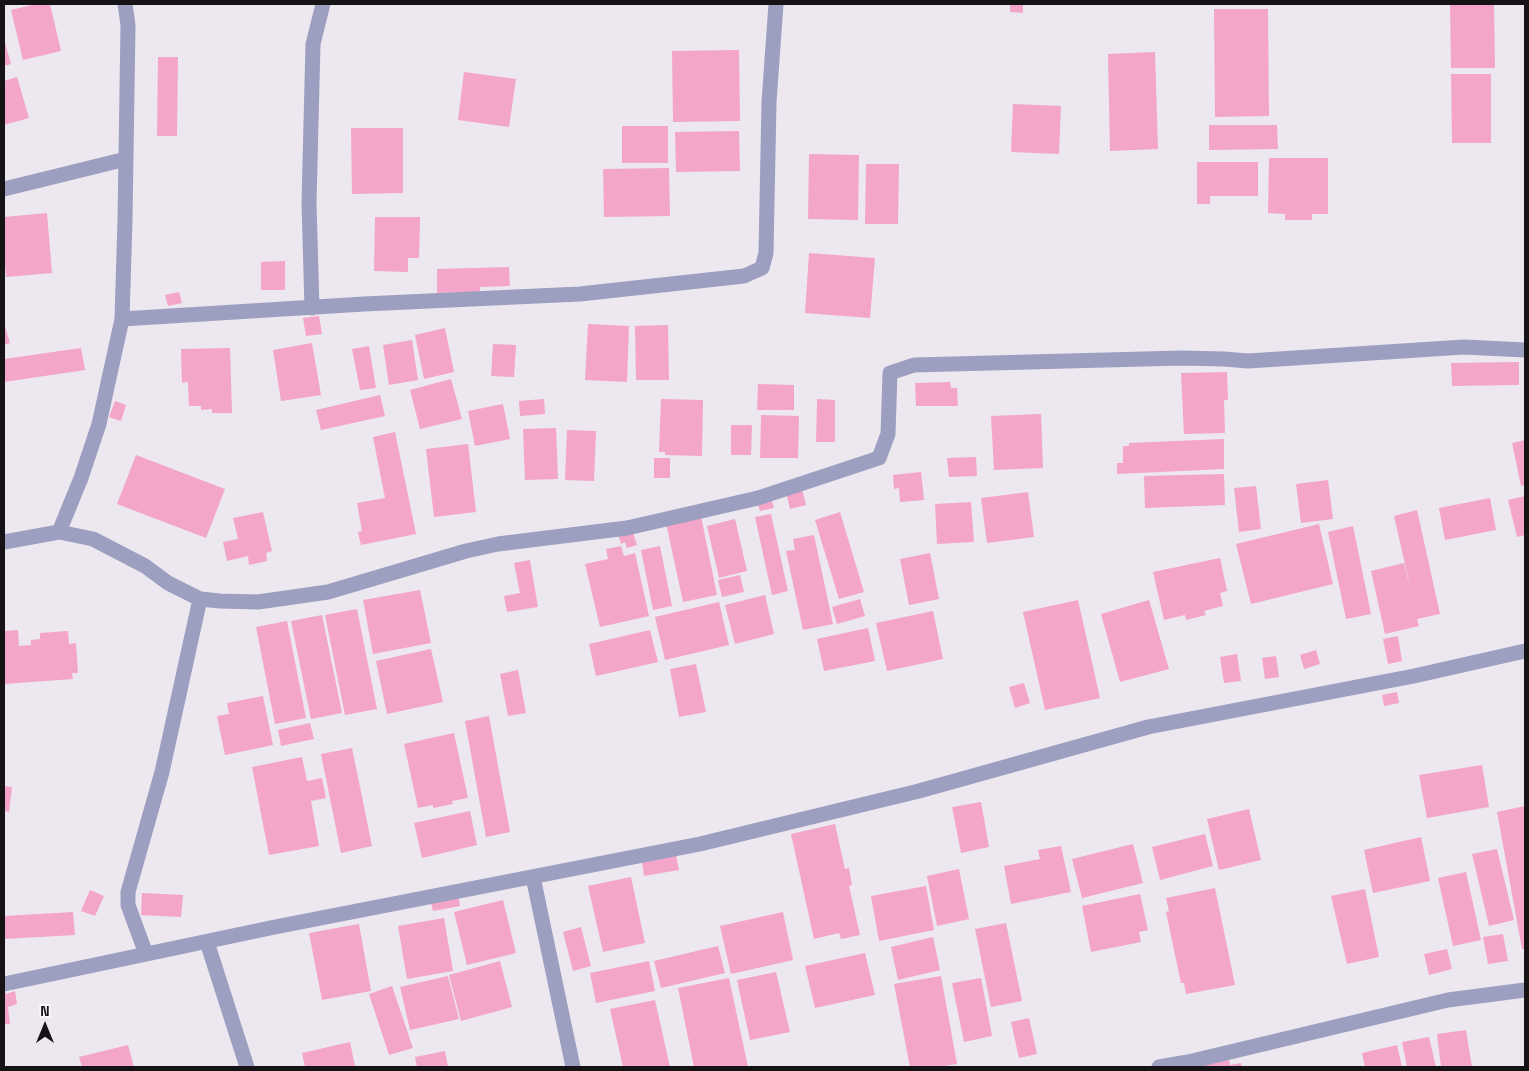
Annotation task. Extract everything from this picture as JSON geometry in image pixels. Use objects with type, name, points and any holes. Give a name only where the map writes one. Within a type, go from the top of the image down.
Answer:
[{"type":"street","points":[[59,532],[81,478],[99,424],[122,319],[126,220],[128,25],[125,4]]},
{"type":"street","points":[[312,308],[309,203],[313,44],[323,4]]},
{"type":"street","points":[[122,319],[364,304],[580,294],[744,276],[762,268],[766,253],[769,102],[776,4]]},
{"type":"street","points":[[4,189],[126,159]]},
{"type":"street","points":[[4,542],[59,532],[93,539],[122,553],[145,566],[168,583],[200,599],[258,602],[328,592],[466,551],[498,544],[627,528],[758,498],[879,458],[888,434],[890,372],[914,365],[1182,358],[1248,361],[1464,347],[1525,350]]},
{"type":"street","points":[[146,954],[128,905],[128,892],[162,772],[200,599]]},
{"type":"street","points":[[4,984],[700,844],[910,794],[1148,727],[1414,676],[1525,651]]},
{"type":"street","points":[[533,877],[573,1067]]},
{"type":"street","points":[[207,942],[248,1067]]},
{"type":"street","points":[[1159,1067],[1217,1056],[1448,1000],[1525,990]]},
{"type":"building","points":[[36,4],[50,4],[61,51],[23,60],[11,10]]},
{"type":"building","points":[[1010,4],[1023,4],[1023,13],[1010,12]]},
{"type":"building","points":[[1450,4],[1494,4],[1495,68],[1451,68]]},
{"type":"building","points":[[1214,9],[1268,9],[1269,116],[1215,117]]},
{"type":"building","points":[[4,39],[11,64],[4,66]]},
{"type":"building","points":[[739,50],[740,121],[673,122],[672,51]]},
{"type":"building","points":[[1155,52],[1158,149],[1110,151],[1108,54]]},
{"type":"building","points":[[158,57],[178,57],[177,136],[157,136]]},
{"type":"building","points":[[464,72],[516,79],[509,127],[458,120]]},
{"type":"building","points":[[1451,74],[1491,74],[1491,143],[1452,143]]},
{"type":"building","points":[[17,77],[29,118],[4,125],[4,81]]},
{"type":"building","points":[[1013,104],[1061,106],[1059,154],[1011,152]]},
{"type":"building","points":[[1209,125],[1277,125],[1278,149],[1209,150]]},
{"type":"building","points":[[622,126],[668,126],[668,163],[622,163]]},
{"type":"building","points":[[351,128],[403,128],[403,193],[352,194]]},
{"type":"building","points":[[739,131],[740,171],[676,172],[675,132]]},
{"type":"building","points":[[809,154],[859,155],[858,220],[808,219]]},
{"type":"building","points":[[1269,158],[1328,158],[1328,214],[1312,214],[1312,220],[1285,220],[1285,214],[1268,213]]},
{"type":"building","points":[[1197,162],[1258,162],[1258,196],[1210,196],[1210,204],[1197,204]]},
{"type":"building","points":[[866,164],[899,164],[898,224],[865,224]]},
{"type":"building","points":[[669,168],[670,216],[604,217],[603,169]]},
{"type":"building","points":[[47,213],[52,273],[6,277],[4,217]]},
{"type":"building","points":[[375,217],[420,217],[419,258],[408,258],[408,272],[374,271]]},
{"type":"building","points":[[809,253],[875,258],[870,318],[805,313]]},
{"type":"building","points":[[285,261],[285,290],[261,290],[261,262]]},
{"type":"building","points":[[509,267],[510,286],[480,287],[480,292],[437,293],[437,269]]},
{"type":"building","points":[[179,292],[182,303],[168,306],[165,295]]},
{"type":"building","points":[[319,316],[322,334],[306,336],[303,318]]},
{"type":"building","points":[[4,323],[10,343],[4,345]]},
{"type":"building","points":[[588,324],[629,326],[627,382],[585,380]]},
{"type":"building","points":[[668,325],[669,380],[636,380],[635,326]]},
{"type":"building","points":[[445,328],[454,372],[424,379],[415,335]]},
{"type":"building","points":[[412,340],[418,380],[389,385],[383,345]]},
{"type":"building","points":[[312,343],[321,395],[281,401],[273,350]]},
{"type":"building","points":[[493,344],[516,345],[514,377],[491,376]]},
{"type":"building","points":[[369,346],[376,388],[360,390],[352,349]]},
{"type":"building","points":[[81,348],[85,370],[4,382],[4,359]]},
{"type":"building","points":[[230,348],[232,413],[212,413],[212,409],[201,410],[201,406],[189,406],[188,382],[182,383],[181,349]]},
{"type":"building","points":[[1519,362],[1519,385],[1452,386],[1451,363]]},
{"type":"building","points":[[1227,372],[1228,400],[1224,400],[1225,433],[1184,434],[1181,373]]},
{"type":"building","points":[[451,379],[462,419],[420,429],[410,390]]},
{"type":"building","points":[[950,382],[951,388],[957,388],[958,406],[916,406],[915,383]]},
{"type":"building","points":[[758,384],[794,385],[794,410],[757,410]]},
{"type":"building","points":[[380,395],[385,416],[321,430],[316,410]]},
{"type":"building","points":[[544,399],[545,414],[520,416],[519,401]]},
{"type":"building","points":[[661,399],[703,400],[702,456],[665,455],[665,452],[659,452]]},
{"type":"building","points":[[817,399],[835,400],[835,442],[816,442]]},
{"type":"building","points":[[115,401],[126,405],[121,421],[109,417]]},
{"type":"building","points":[[503,404],[510,439],[475,446],[468,411]]},
{"type":"building","points":[[1041,414],[1043,468],[994,470],[991,416]]},
{"type":"building","points":[[761,415],[799,416],[798,458],[760,458]]},
{"type":"building","points":[[731,425],[752,425],[751,455],[731,455]]},
{"type":"building","points":[[556,428],[558,479],[525,480],[523,429]]},
{"type":"building","points":[[567,430],[596,431],[594,481],[565,480]]},
{"type":"building","points":[[395,432],[416,534],[361,545],[358,532],[362,531],[357,503],[385,498],[373,437]]},
{"type":"building","points":[[1224,439],[1224,469],[1117,474],[1117,463],[1123,463],[1123,446],[1129,446],[1129,443]]},
{"type":"building","points":[[1525,440],[1525,485],[1521,486],[1512,443]]},
{"type":"building","points":[[468,444],[476,512],[434,517],[426,449]]},
{"type":"building","points":[[136,455],[225,489],[206,538],[117,504]]},
{"type":"building","points":[[976,457],[977,476],[949,477],[947,458]]},
{"type":"building","points":[[654,458],[670,458],[670,478],[654,478]]},
{"type":"building","points":[[921,472],[924,500],[900,502],[899,488],[894,489],[893,475]]},
{"type":"building","points":[[1224,474],[1225,505],[1145,508],[1144,476]]},
{"type":"building","points":[[1328,480],[1333,519],[1301,523],[1296,484]]},
{"type":"building","points":[[1256,486],[1261,529],[1239,532],[1234,488]]},
{"type":"building","points":[[802,489],[806,505],[790,509],[786,492]]},
{"type":"building","points":[[1028,492],[1034,537],[987,543],[981,498]]},
{"type":"building","points":[[770,495],[774,508],[760,511],[756,498]]},
{"type":"building","points":[[1525,496],[1525,535],[1517,537],[1508,500]]},
{"type":"building","points":[[1490,498],[1496,530],[1445,540],[1439,508]]},
{"type":"building","points":[[971,502],[974,542],[937,544],[935,504]]},
{"type":"building","points":[[1417,510],[1440,614],[1417,619],[1419,626],[1385,634],[1371,571],[1404,563],[1412,595],[1394,516]]},
{"type":"building","points":[[263,512],[272,551],[266,553],[267,561],[249,565],[248,556],[227,561],[223,542],[238,539],[233,518]]},
{"type":"building","points":[[840,512],[864,592],[839,599],[815,520]]},
{"type":"building","points":[[771,514],[788,591],[772,595],[755,517]]},
{"type":"building","points":[[701,516],[717,595],[683,602],[666,523]]},
{"type":"building","points":[[735,519],[747,571],[719,578],[707,526]]},
{"type":"building","points":[[629,520],[637,545],[627,548],[625,542],[621,544],[615,524]]},
{"type":"building","points":[[1319,524],[1333,584],[1251,604],[1236,544]]},
{"type":"building","points":[[1353,526],[1371,614],[1346,619],[1328,532]]},
{"type":"building","points":[[814,535],[833,624],[803,630],[786,551],[795,550],[793,539]]},
{"type":"building","points":[[621,546],[624,556],[635,553],[649,616],[600,627],[585,564],[608,559],[606,549]]},
{"type":"building","points":[[660,546],[672,606],[653,610],[641,550]]},
{"type":"building","points":[[930,553],[939,599],[909,605],[900,559]]},
{"type":"building","points":[[1220,558],[1227,591],[1220,593],[1223,606],[1204,611],[1206,615],[1186,620],[1185,615],[1164,620],[1153,572]]},
{"type":"building","points":[[530,560],[538,607],[507,612],[504,596],[520,593],[514,563]]},
{"type":"building","points":[[740,575],[744,592],[722,597],[718,580]]},
{"type":"building","points":[[420,590],[431,643],[373,654],[363,600]]},
{"type":"building","points":[[765,595],[774,634],[735,644],[725,605]]},
{"type":"building","points":[[860,599],[865,616],[837,624],[832,607]]},
{"type":"building","points":[[1078,600],[1100,698],[1045,710],[1023,612]]},
{"type":"building","points":[[1149,600],[1169,669],[1120,682],[1101,614]]},
{"type":"building","points":[[719,602],[729,645],[665,660],[655,617]]},
{"type":"building","points":[[357,609],[377,709],[345,715],[325,615]]},
{"type":"building","points":[[933,611],[943,659],[887,671],[876,623]]},
{"type":"building","points":[[322,615],[342,713],[311,719],[291,621]]},
{"type":"building","points":[[287,621],[306,718],[275,724],[256,627]]},
{"type":"building","points":[[868,628],[875,661],[824,671],[817,639]]},
{"type":"building","points":[[18,630],[19,646],[31,645],[31,640],[40,639],[40,633],[68,631],[69,644],[76,643],[78,673],[72,673],[73,679],[4,684],[4,631]]},
{"type":"building","points":[[650,630],[658,662],[596,676],[589,644]]},
{"type":"building","points":[[1398,636],[1402,661],[1388,664],[1383,639]]},
{"type":"building","points":[[431,649],[443,702],[387,714],[376,661]]},
{"type":"building","points":[[1316,650],[1320,664],[1304,669],[1300,655]]},
{"type":"building","points":[[1237,654],[1241,681],[1224,683],[1220,657]]},
{"type":"building","points":[[1276,656],[1279,677],[1265,679],[1262,658]]},
{"type":"building","points":[[696,664],[706,712],[679,717],[670,669]]},
{"type":"building","points":[[518,670],[526,713],[508,716],[500,674]]},
{"type":"building","points":[[1024,683],[1030,703],[1015,708],[1009,687]]},
{"type":"building","points":[[1397,692],[1399,703],[1384,706],[1382,695]]},
{"type":"building","points":[[263,696],[273,745],[225,755],[217,716],[229,714],[227,703]]},
{"type":"building","points":[[489,716],[510,832],[486,837],[465,721]]},
{"type":"building","points":[[310,723],[314,739],[281,746],[278,730]]},
{"type":"building","points":[[454,733],[468,798],[452,801],[453,804],[433,808],[433,805],[418,808],[404,744]]},
{"type":"building","points":[[352,748],[372,846],[341,853],[321,754]]},
{"type":"building","points":[[302,757],[307,781],[322,778],[326,798],[311,801],[319,846],[269,855],[252,767]]},
{"type":"building","points":[[1482,765],[1489,807],[1427,818],[1419,775]]},
{"type":"building","points":[[4,786],[12,787],[9,812],[4,811]]},
{"type":"building","points":[[981,802],[989,847],[961,853],[952,807]]},
{"type":"building","points":[[1525,806],[1525,949],[1522,949],[1497,812]]},
{"type":"building","points":[[1249,809],[1261,860],[1219,870],[1207,819]]},
{"type":"building","points":[[470,811],[477,845],[422,858],[414,823]]},
{"type":"building","points":[[835,824],[845,869],[849,868],[852,885],[849,886],[860,935],[841,939],[839,933],[814,939],[791,834]]},
{"type":"building","points":[[1205,834],[1213,866],[1160,880],[1152,847]]},
{"type":"building","points":[[1421,837],[1430,881],[1373,893],[1364,850]]},
{"type":"building","points":[[1133,844],[1143,883],[1082,898],[1072,859]]},
{"type":"building","points":[[1061,846],[1071,892],[1011,904],[1004,866],[1040,859],[1038,850]]},
{"type":"building","points":[[1497,849],[1514,920],[1489,926],[1472,854]]},
{"type":"building","points":[[676,855],[679,870],[644,876],[642,862]]},
{"type":"building","points":[[959,869],[969,919],[937,926],[927,876]]},
{"type":"building","points":[[1466,872],[1481,940],[1453,946],[1438,878]]},
{"type":"building","points":[[631,877],[645,943],[603,952],[588,886]]},
{"type":"building","points":[[926,886],[934,930],[879,941],[871,896]]},
{"type":"building","points":[[1215,888],[1235,985],[1186,994],[1184,983],[1181,983],[1166,912],[1169,911],[1166,898]]},
{"type":"building","points":[[1365,889],[1379,957],[1347,964],[1331,896]]},
{"type":"building","points":[[90,890],[104,896],[95,916],[81,911]]},
{"type":"building","points":[[142,893],[183,895],[181,917],[141,915]]},
{"type":"building","points":[[458,893],[460,906],[433,911],[430,899]]},
{"type":"building","points":[[1140,894],[1148,930],[1139,932],[1141,942],[1091,952],[1082,906]]},
{"type":"building","points":[[503,900],[516,953],[467,965],[454,912]]},
{"type":"building","points":[[73,912],[75,935],[4,939],[4,916]]},
{"type":"building","points":[[783,912],[793,960],[731,974],[720,926]]},
{"type":"building","points":[[444,918],[453,971],[407,979],[398,926]]},
{"type":"building","points":[[1006,923],[1022,1001],[991,1007],[975,929]]},
{"type":"building","points":[[359,924],[371,991],[322,1000],[309,933]]},
{"type":"building","points":[[581,927],[591,966],[573,971],[563,932]]},
{"type":"building","points":[[1503,934],[1508,961],[1488,964],[1483,937]]},
{"type":"building","points":[[933,937],[940,970],[898,980],[891,947]]},
{"type":"building","points":[[718,946],[725,973],[661,988],[654,961]]},
{"type":"building","points":[[1447,949],[1452,969],[1429,975],[1424,954]]},
{"type":"building","points":[[865,953],[875,995],[815,1008],[805,966]]},
{"type":"building","points":[[500,961],[512,1007],[461,1021],[449,975]]},
{"type":"building","points":[[649,961],[655,991],[596,1003],[590,973]]},
{"type":"building","points":[[776,972],[790,1032],[750,1040],[737,980]]},
{"type":"building","points":[[448,976],[459,1019],[410,1030],[400,987]]},
{"type":"building","points":[[941,976],[957,1064],[938,1067],[910,1067],[894,984]]},
{"type":"building","points":[[729,978],[748,1067],[694,1067],[678,988]]},
{"type":"building","points":[[981,978],[992,1036],[964,1042],[952,983]]},
{"type":"building","points":[[392,986],[413,1048],[389,1055],[369,994]]},
{"type":"building","points":[[4,987],[6,994],[15,991],[17,1004],[8,1007],[10,1024],[4,1024]]},
{"type":"building","points":[[655,1000],[670,1067],[623,1067],[610,1009]]},
{"type":"building","points":[[1029,1018],[1037,1054],[1019,1058],[1011,1022]]},
{"type":"building","points":[[1466,1030],[1472,1067],[1441,1067],[1437,1034]]},
{"type":"building","points":[[1429,1037],[1436,1067],[1407,1067],[1402,1042]]},
{"type":"building","points":[[350,1042],[355,1066],[305,1067],[302,1053]]},
{"type":"building","points":[[128,1045],[134,1067],[82,1067],[79,1057]]},
{"type":"building","points":[[1397,1045],[1402,1067],[1365,1067],[1362,1053]]},
{"type":"building","points":[[445,1051],[448,1067],[417,1067],[415,1057]]},
{"type":"building","points":[[1229,1059],[1230,1065],[1241,1063],[1242,1067],[1201,1067],[1201,1065]]}]
